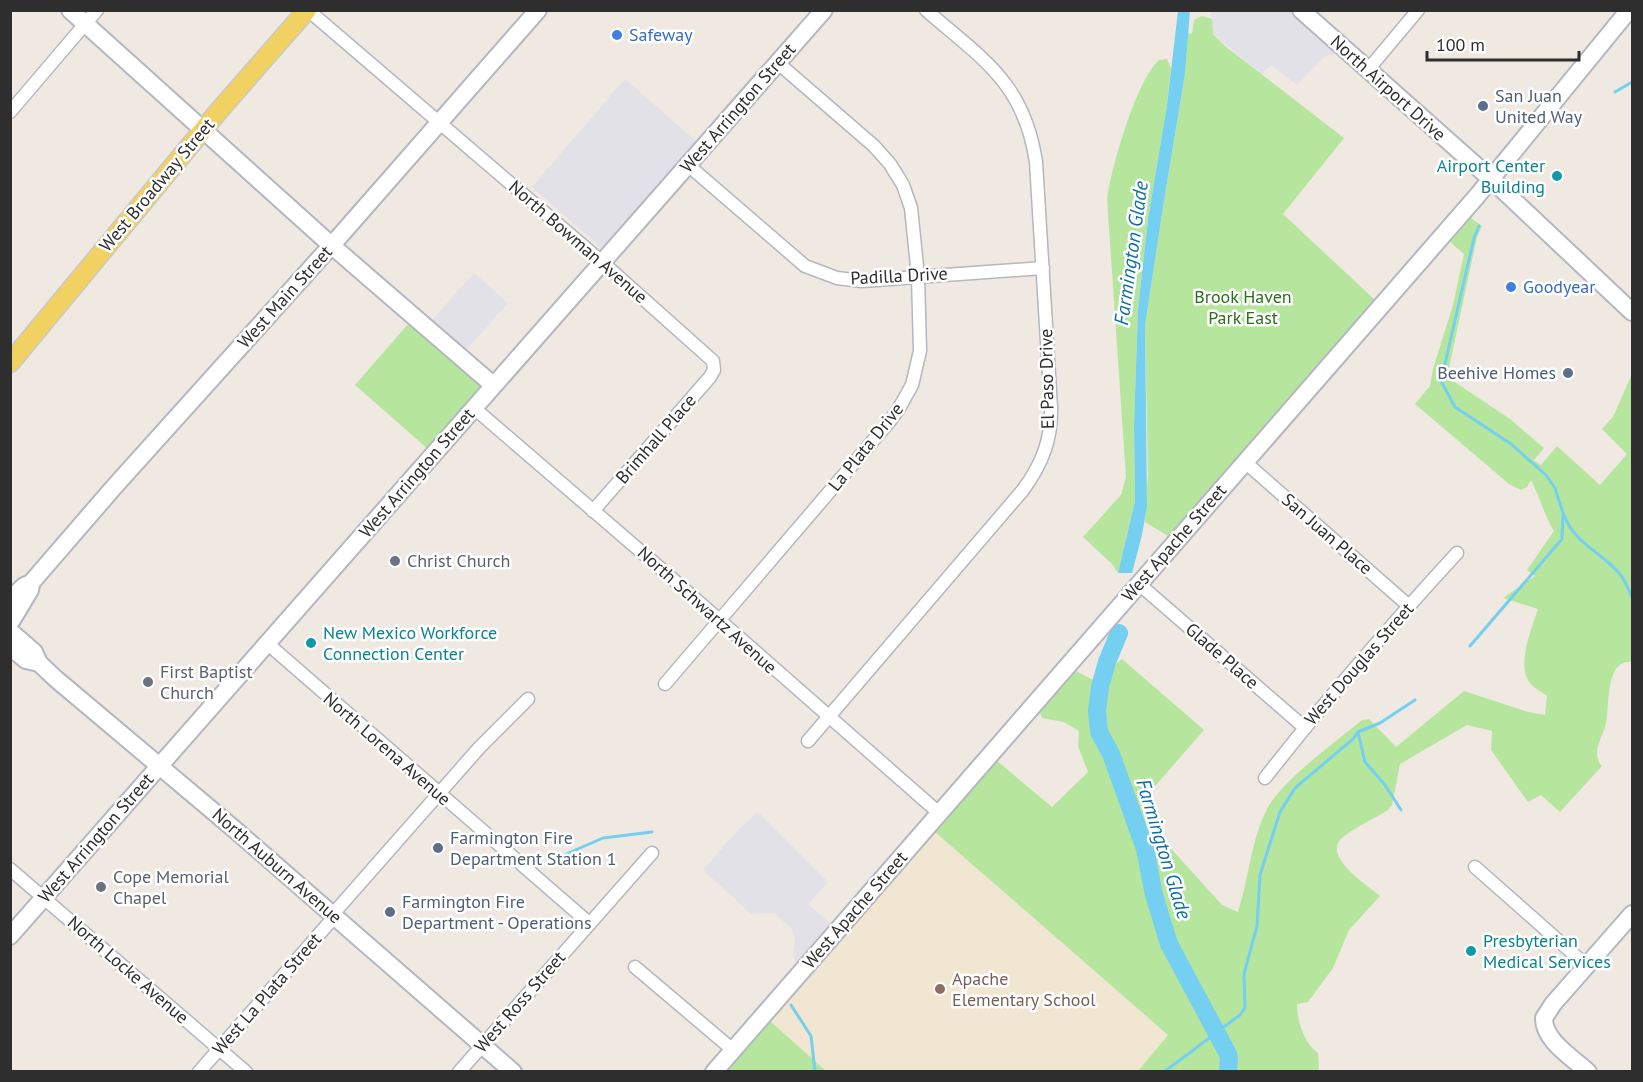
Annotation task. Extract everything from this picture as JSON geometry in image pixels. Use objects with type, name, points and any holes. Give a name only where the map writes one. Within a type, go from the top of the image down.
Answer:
[{"type":"main road","points":[[70,10],[331,245],[493,385]]},
{"type":"main road","name":"West Broadway Street","points":[[10,363],[202,130],[308,10]]},
{"type":"main road","name":"West Main Street","points":[[10,599],[24,586],[31,583],[114,486],[538,10]]},
{"type":"main road","name":"West Arrington Street","points":[[10,936],[824,10]]},
{"type":"main road","name":"North Airport Drive","points":[[1301,10],[1491,179],[1632,312]]},
{"type":"main road","name":"West Apache Street","points":[[714,1071],[1491,179],[1629,10]]},
{"type":"main road","name":"West Main Street","points":[[11,626],[30,590],[31,583]]},
{"type":"main road","name":"North Auburn Avenue","points":[[11,626],[34,652],[39,663],[513,1071]]},
{"type":"main road","name":"North Auburn Avenue","points":[[10,647],[26,660],[39,663]]},
{"type":"main road","points":[[1588,1071],[1552,1039],[1544,1024],[1547,1012],[1632,914]]},
{"type":"street","points":[[10,112],[97,10]]},
{"type":"street","name":"North Bowman Avenue","points":[[308,10],[438,124],[603,262],[708,355],[714,365]]},
{"type":"street","name":"El Paso Drive","points":[[808,741],[1023,490],[1037,469],[1048,442],[1052,422],[1036,162],[1024,112],[1001,77],[926,10]]},
{"type":"street","points":[[1367,70],[1418,10]]},
{"type":"street","name":"La Plata Drive","points":[[665,684],[889,422],[912,385],[920,351],[918,276],[911,208],[903,185],[890,164],[874,146],[778,63]]},
{"type":"street","name":"Padilla Drive","points":[[688,165],[797,260],[825,275],[850,280],[1043,268]]},
{"type":"street","name":"Brimhall Place","points":[[593,511],[710,377],[714,365]]},
{"type":"street","name":"North Schwartz Avenue","points":[[474,408],[939,813]]},
{"type":"street","name":"San Juan Place","points":[[1245,462],[1409,606]]},
{"type":"street","name":"West Douglas Street","points":[[1265,778],[1409,606],[1457,554]]},
{"type":"street","name":"Glade Place","points":[[1139,584],[1305,728]]},
{"type":"street","name":"North Lorena Avenue","points":[[268,644],[589,923]]},
{"type":"street","name":"West La Plata Street","points":[[199,1071],[438,794],[479,748],[528,699]]},
{"type":"street","name":"West Ross Street","points":[[459,1071],[652,853]]},
{"type":"street","points":[[1475,867],[1587,966]]},
{"type":"street","name":"North Locke Avenue","points":[[10,869],[246,1071]]},
{"type":"street","points":[[635,967],[733,1050]]},
{"type":"shaded area","points":[[1211,11],[1289,11],[1336,53],[1324,57],[1297,85],[1271,65],[1262,74],[1213,34]]},
{"type":"shaded area","points":[[625,79],[698,143],[603,249],[532,187]]},
{"type":"shaded area","points":[[474,273],[508,303],[465,351],[431,321]]},
{"type":"shaded area","points":[[758,812],[828,882],[808,904],[830,923],[796,963],[793,956],[795,938],[791,928],[774,913],[751,914],[703,870],[739,829]]},
{"type":"shaded area","points":[[935,832],[1168,1035],[1138,1071],[826,1072],[770,1021]]},
{"type":"green space","name":"Brook Haven Park East","points":[[1202,16],[1212,19],[1213,34],[1225,46],[1344,138],[1283,214],[1375,300],[1168,536],[1145,522],[1148,475],[1145,326],[1185,74],[1188,33],[1192,34],[1194,20]]},
{"type":"green space","points":[[1167,59],[1171,68],[1167,105],[1148,219],[1138,309],[1134,424],[1135,501],[1118,573],[1112,564],[1083,537],[1121,495],[1126,477],[1107,199],[1126,125],[1142,86],[1159,60]]},
{"type":"green space","points":[[1471,218],[1482,226],[1477,237],[1447,377],[1510,419],[1544,448],[1534,460],[1541,465],[1557,446],[1600,485],[1627,454],[1602,429],[1613,417],[1632,374],[1632,662],[1623,663],[1617,668],[1610,685],[1606,723],[1597,751],[1602,766],[1560,812],[1541,795],[1528,802],[1491,750],[1492,731],[1467,725],[1400,764],[1392,805],[1388,810],[1348,833],[1337,844],[1337,852],[1341,861],[1380,896],[1349,930],[1333,968],[1308,1002],[1297,1004],[1302,1031],[1309,1044],[1318,1053],[1319,1071],[1233,1071],[1236,1057],[1234,1051],[1169,943],[1146,848],[1128,799],[1119,759],[1103,725],[1113,666],[1122,659],[1204,730],[1143,800],[1156,832],[1222,905],[1238,912],[1257,833],[1274,798],[1324,750],[1362,720],[1369,719],[1396,747],[1464,691],[1528,712],[1545,715],[1547,696],[1531,684],[1524,668],[1526,647],[1538,609],[1503,598],[1535,576],[1527,570],[1554,531],[1531,480],[1527,487],[1521,490],[1509,484],[1415,404],[1430,386],[1453,305],[1464,254],[1450,242]]},
{"type":"green space","points":[[410,322],[482,386],[428,449],[355,385]]},
{"type":"green space","points":[[1076,671],[1093,680],[1099,675],[1092,705],[1092,730],[1108,752],[1116,780],[1143,850],[1168,951],[1176,960],[1191,988],[1202,1017],[1224,1052],[1225,1071],[1138,1071],[1168,1035],[935,832],[997,761],[1052,807],[1088,772],[1078,746],[1079,731],[1064,722],[1042,718],[1040,712]]},
{"type":"green space","points":[[770,1021],[826,1071],[726,1071]]},
{"type":"sand","points":[[1113,631],[1125,632],[1108,686],[1103,725],[1119,759],[1128,799],[1146,848],[1169,943],[1234,1051],[1236,1057],[1233,1071],[1225,1071],[1224,1052],[1202,1017],[1191,988],[1176,960],[1168,951],[1143,850],[1116,780],[1108,752],[1092,730],[1094,692],[1100,666]]},
{"type":"water","points":[[1178,11],[1190,11],[1185,74],[1145,326],[1147,506],[1132,573],[1118,573],[1135,501],[1134,424],[1138,309],[1148,219],[1167,105]]},
{"type":"waterway","points":[[1615,92],[1632,82]]},
{"type":"waterway","points":[[1470,646],[1562,539],[1563,513],[1555,488],[1546,475],[1511,444],[1455,407],[1441,381],[1474,238],[1479,226]]},
{"type":"waterway","points":[[1564,515],[1574,533],[1619,573],[1632,598]]},
{"type":"waterway","name":"Farmington Glade","points":[[1119,633],[1100,687],[1097,711],[1099,732],[1111,754],[1145,849],[1154,895],[1169,944],[1228,1054],[1228,1072]]},
{"type":"waterway","points":[[1164,1072],[1240,1015],[1245,1008],[1244,974],[1257,926],[1260,875],[1280,812],[1295,788],[1353,739],[1358,732],[1380,723],[1415,700]]},
{"type":"waterway","points":[[1358,732],[1365,762],[1385,785],[1401,810]]},
{"type":"waterway","points":[[548,862],[603,838],[652,832]]},
{"type":"waterway","points":[[791,1005],[811,1036],[815,1072]]},
{"type":"place","name":"Safeway","points":[[617,35]]},
{"type":"place","name":"San Juan United Way","points":[[1483,106]]},
{"type":"place","name":"Airport Center Building","points":[[1557,176]]},
{"type":"place","name":"Goodyear","points":[[1511,287]]},
{"type":"place","name":"Beehive Homes","points":[[1568,373]]},
{"type":"place","name":"Christ Church","points":[[395,561]]},
{"type":"place","name":"New Mexico Workforce Connection Center","points":[[311,643]]},
{"type":"place","name":"First Baptist Church","points":[[148,682]]},
{"type":"place","name":"Farmington Fire Department Station 1","points":[[438,848]]},
{"type":"place","name":"Cope Memorial Chapel","points":[[101,887]]},
{"type":"place","name":"Farmington Fire Department - Operations","points":[[390,912]]},
{"type":"place","name":"Presbyterian Medical Services","points":[[1471,951]]},
{"type":"place","name":"Apache Elementary School","points":[[940,989]]}]
